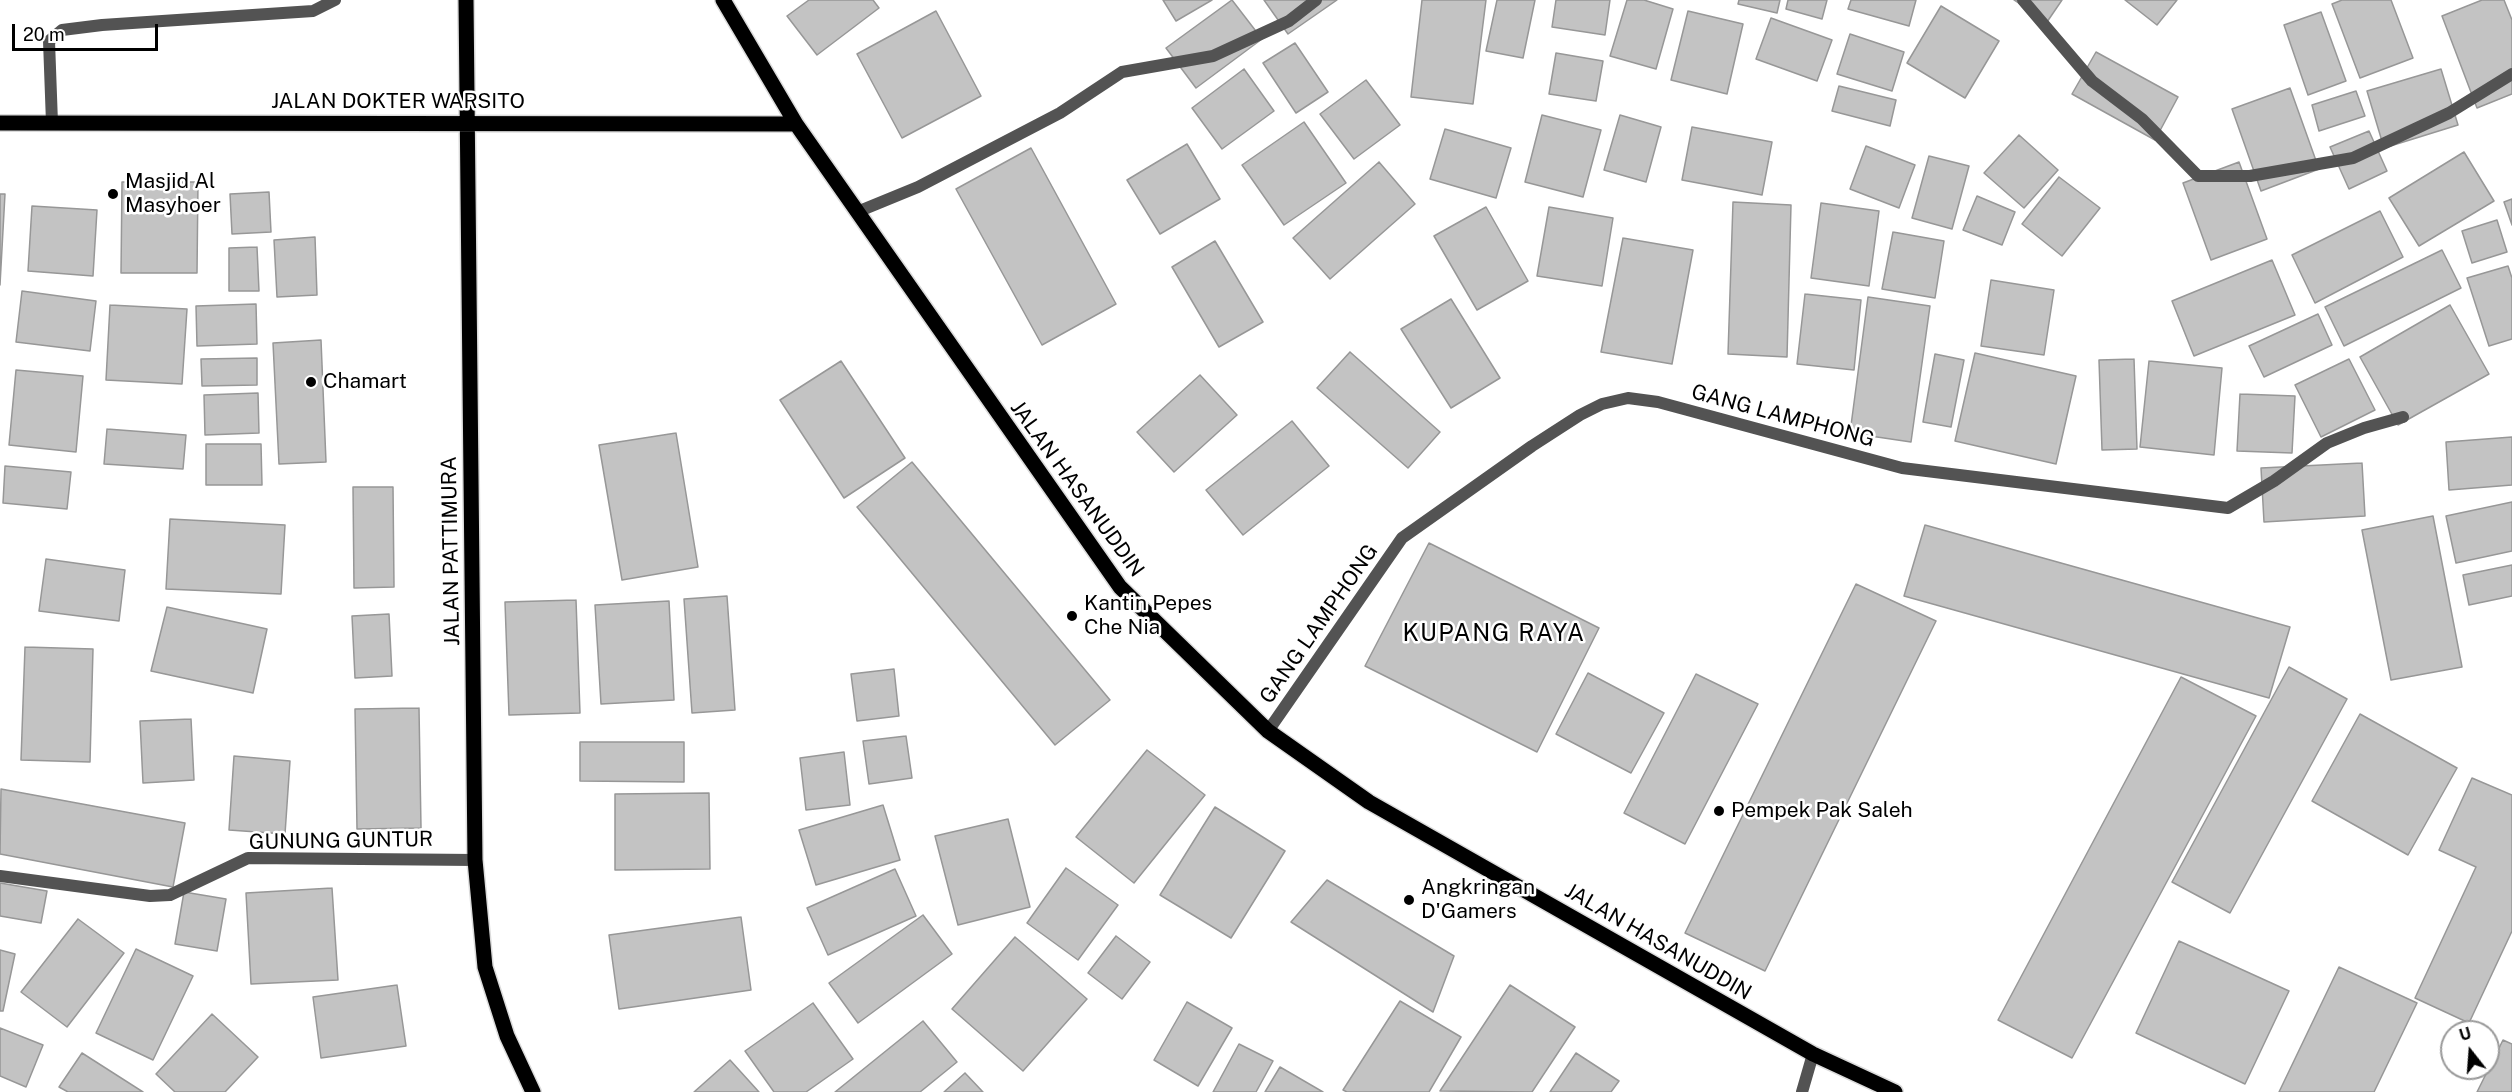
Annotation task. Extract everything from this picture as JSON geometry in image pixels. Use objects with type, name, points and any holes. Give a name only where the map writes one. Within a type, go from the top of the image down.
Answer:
[{"type":"main road","name":"JALAN PATTIMURA","points":[[466,0],[475,860],[485,967],[507,1036],[533,1092]]},
{"type":"main road","name":"JALAN HASANUDDIN","points":[[723,0],[796,124],[1120,587],[1268,731],[1369,802],[1813,1054],[1895,1092]]},
{"type":"main road","name":"JALAN DOKTER WARSITO","points":[[0,123],[796,124]]},
{"type":"street","points":[[51,123],[49,41],[62,30],[102,25],[313,12],[335,0]]},
{"type":"street","points":[[856,212],[918,187],[1060,113],[1122,72],[1213,56],[1289,21],[1316,0]]},
{"type":"street","points":[[2023,0],[2092,81],[2142,119],[2198,176],[2250,176],[2353,158],[2450,113],[2512,74]]},
{"type":"street","name":"GANG LAMPHONG","points":[[1268,731],[1402,538],[1532,446],[1580,415],[1602,404],[1628,398],[1658,402],[1902,468],[2228,508],[2274,481],[2327,443],[2364,428],[2403,417]]},
{"type":"street","name":"GUNUNG GUNTUR","points":[[0,876],[150,896],[170,895],[248,858],[475,860]]},
{"type":"street","points":[[1802,1092],[1813,1054]]},
{"type":"building","points":[[809,0],[873,0],[879,8],[817,55],[787,16]]},
{"type":"building","points":[[1163,0],[1212,0],[1176,21]]},
{"type":"building","points":[[1232,0],[1262,39],[1196,88],[1166,48]]},
{"type":"building","points":[[1264,0],[1337,0],[1288,34]]},
{"type":"building","points":[[1422,0],[1486,0],[1473,104],[1411,97]]},
{"type":"building","points":[[1497,0],[1535,0],[1523,58],[1486,51]]},
{"type":"building","points":[[1556,0],[1610,0],[1605,35],[1552,27]]},
{"type":"building","points":[[1627,0],[1644,0],[1673,9],[1656,69],[1610,56]]},
{"type":"building","points":[[1739,0],[1780,0],[1777,13],[1738,4]]},
{"type":"building","points":[[1788,0],[1827,0],[1822,19],[1786,9]]},
{"type":"building","points":[[1851,0],[1916,0],[1909,26],[1848,9]]},
{"type":"building","points":[[2014,0],[2062,0],[2047,22]]},
{"type":"building","points":[[2125,0],[2177,0],[2157,25]]},
{"type":"building","points":[[2342,0],[2391,0],[2413,58],[2360,78],[2332,4]]},
{"type":"building","points":[[2482,0],[2504,0],[2512,20],[2512,94],[2477,108],[2442,16]]},
{"type":"building","points":[[1941,6],[1999,41],[1965,98],[1907,63]]},
{"type":"building","points":[[936,11],[981,96],[902,138],[857,54]]},
{"type":"building","points":[[1688,11],[1743,24],[1727,94],[1671,80]]},
{"type":"building","points":[[2321,12],[2346,81],[2308,95],[2284,25]]},
{"type":"building","points":[[1771,18],[1832,40],[1817,81],[1756,59]]},
{"type":"building","points":[[1850,34],[1904,52],[1892,91],[1837,74]]},
{"type":"building","points":[[1295,43],[1328,92],[1296,113],[1263,63]]},
{"type":"building","points":[[2096,52],[2178,97],[2155,140],[2072,94]]},
{"type":"building","points":[[1556,53],[1603,61],[1596,101],[1549,94]]},
{"type":"building","points":[[1244,69],[1274,111],[1222,149],[1192,108]]},
{"type":"building","points":[[2441,69],[2458,125],[2384,148],[2367,91]]},
{"type":"building","points":[[1366,80],[1400,125],[1354,159],[1320,114]]},
{"type":"building","points":[[1839,86],[1896,100],[1890,126],[1832,111]]},
{"type":"building","points":[[2290,88],[2319,169],[2261,191],[2232,109]]},
{"type":"building","points":[[2356,91],[2365,116],[2319,131],[2312,105]]},
{"type":"building","points":[[1542,115],[1601,130],[1583,197],[1525,182]]},
{"type":"building","points":[[1620,115],[1661,127],[1646,182],[1604,170]]},
{"type":"building","points":[[1304,122],[1346,183],[1284,225],[1242,165]]},
{"type":"building","points":[[1692,127],[1772,142],[1762,195],[1682,180]]},
{"type":"building","points":[[1445,129],[1511,148],[1496,198],[1430,179]]},
{"type":"building","points":[[2369,131],[2387,171],[2349,189],[2330,147]]},
{"type":"building","points":[[2019,135],[2058,170],[2024,208],[1984,173]]},
{"type":"building","points":[[1187,144],[1220,199],[1160,234],[1127,180]]},
{"type":"building","points":[[1866,146],[1915,165],[1899,208],[1850,189]]},
{"type":"building","points":[[1031,148],[1116,304],[1042,345],[956,189]]},
{"type":"building","points":[[2464,152],[2494,201],[2419,246],[2389,198]]},
{"type":"building","points":[[1929,156],[1969,166],[1952,229],[1912,218]]},
{"type":"building","points":[[1379,162],[1415,204],[1330,279],[1293,238]]},
{"type":"building","points":[[2239,162],[2267,239],[2211,260],[2183,183]]},
{"type":"building","points":[[2059,177],[2100,208],[2062,256],[2022,224]]},
{"type":"building","points":[[122,182],[198,182],[197,273],[121,273]]},
{"type":"building","points":[[269,192],[271,232],[232,234],[230,194]]},
{"type":"building","points":[[0,194],[5,194],[0,285]]},
{"type":"building","points":[[1977,196],[2015,212],[2002,245],[1963,230]]},
{"type":"building","points":[[2512,199],[2512,225],[2504,202]]},
{"type":"building","points":[[1733,202],[1791,205],[1787,357],[1728,354]]},
{"type":"building","points":[[1821,203],[1879,211],[1869,286],[1811,278]]},
{"type":"building","points":[[32,206],[97,210],[93,276],[28,271]]},
{"type":"building","points":[[1486,207],[1528,281],[1477,310],[1434,236]]},
{"type":"building","points":[[1549,207],[1613,218],[1602,286],[1537,276]]},
{"type":"building","points":[[2380,211],[2403,257],[2315,303],[2292,255]]},
{"type":"building","points":[[2497,220],[2507,252],[2472,263],[2462,231]]},
{"type":"building","points":[[1893,232],[1944,241],[1935,298],[1882,289]]},
{"type":"building","points":[[315,237],[317,295],[277,297],[274,240]]},
{"type":"building","points":[[1623,238],[1693,250],[1672,364],[1601,352]]},
{"type":"building","points":[[1215,241],[1263,322],[1219,347],[1172,267]]},
{"type":"building","points":[[257,247],[259,291],[229,291],[229,248]]},
{"type":"building","points":[[2442,250],[2461,288],[2344,346],[2325,307]]},
{"type":"building","points":[[2272,260],[2295,315],[2194,356],[2172,301]]},
{"type":"building","points":[[2508,266],[2512,278],[2512,339],[2489,346],[2467,278]]},
{"type":"building","points":[[1991,280],[2054,290],[2044,355],[1981,346]]},
{"type":"building","points":[[22,291],[96,301],[90,351],[16,342]]},
{"type":"building","points":[[1805,294],[1861,300],[1854,370],[1797,364]]},
{"type":"building","points":[[1868,297],[1930,306],[1911,442],[1850,433]]},
{"type":"building","points":[[1451,299],[1500,378],[1451,408],[1401,329]]},
{"type":"building","points":[[256,304],[257,344],[197,346],[196,306]]},
{"type":"building","points":[[110,305],[187,309],[182,384],[106,380]]},
{"type":"building","points":[[2450,305],[2489,374],[2398,425],[2360,357]]},
{"type":"building","points":[[2318,314],[2332,345],[2264,377],[2249,346]]},
{"type":"building","points":[[321,340],[326,462],[279,464],[273,343]]},
{"type":"building","points":[[1350,352],[1440,432],[1408,468],[1317,388]]},
{"type":"building","points":[[1975,353],[2076,376],[2056,464],[1955,441]]},
{"type":"building","points":[[1935,354],[1964,360],[1951,427],[1923,422]]},
{"type":"building","points":[[257,358],[257,385],[202,386],[201,359]]},
{"type":"building","points":[[2134,359],[2137,449],[2102,450],[2099,360]]},
{"type":"building","points":[[2349,359],[2375,410],[2321,437],[2295,385]]},
{"type":"building","points":[[841,361],[905,458],[844,498],[780,400]]},
{"type":"building","points":[[2149,361],[2222,368],[2214,455],[2140,447]]},
{"type":"building","points":[[16,370],[83,376],[76,452],[9,445]]},
{"type":"building","points":[[1200,375],[1237,415],[1174,472],[1137,432]]},
{"type":"building","points":[[258,393],[259,433],[205,435],[204,395]]},
{"type":"building","points":[[2240,394],[2295,396],[2292,453],[2237,451]]},
{"type":"building","points":[[1292,421],[1329,466],[1243,535],[1206,490]]},
{"type":"building","points":[[107,429],[186,435],[183,469],[104,464]]},
{"type":"building","points":[[676,433],[698,567],[622,580],[599,445]]},
{"type":"building","points":[[2512,437],[2512,485],[2449,490],[2446,442]]},
{"type":"building","points":[[206,444],[261,444],[262,485],[206,485]]},
{"type":"building","points":[[912,462],[1110,700],[1055,745],[857,507]]},
{"type":"building","points":[[2362,463],[2365,516],[2264,522],[2261,468]]},
{"type":"building","points":[[5,466],[71,472],[67,509],[3,503]]},
{"type":"building","points":[[353,487],[393,487],[394,587],[354,588]]},
{"type":"building","points":[[2512,502],[2512,551],[2456,563],[2446,516]]},
{"type":"building","points":[[2433,516],[2462,667],[2391,680],[2362,530]]},
{"type":"building","points":[[170,519],[285,525],[281,594],[166,589]]},
{"type":"building","points":[[1925,525],[2290,627],[2269,698],[1904,596]]},
{"type":"building","points":[[1429,543],[1599,628],[1537,752],[1365,666]]},
{"type":"building","points":[[46,559],[125,570],[119,621],[39,611]]},
{"type":"building","points":[[2512,565],[2512,596],[2469,605],[2463,575]]},
{"type":"building","points":[[1856,584],[1936,621],[1765,971],[1685,933]]},
{"type":"building","points":[[727,596],[735,710],[692,713],[684,599]]},
{"type":"building","points":[[576,600],[580,713],[509,715],[505,602]]},
{"type":"building","points":[[669,601],[674,700],[601,704],[595,605]]},
{"type":"building","points":[[167,607],[267,629],[253,693],[151,671]]},
{"type":"building","points":[[389,614],[392,676],[355,678],[352,616]]},
{"type":"building","points":[[25,647],[93,649],[90,762],[21,760]]},
{"type":"building","points":[[2289,667],[2347,699],[2230,913],[2172,882]]},
{"type":"building","points":[[894,669],[899,716],[857,721],[851,674]]},
{"type":"building","points":[[1588,673],[1664,713],[1631,773],[1556,734]]},
{"type":"building","points":[[1696,674],[1758,704],[1685,844],[1624,813]]},
{"type":"building","points":[[2181,677],[2256,716],[2072,1058],[1998,1020]]},
{"type":"building","points":[[419,708],[421,828],[357,829],[355,709]]},
{"type":"building","points":[[2360,714],[2457,768],[2408,855],[2312,801]]},
{"type":"building","points":[[191,719],[194,780],[143,783],[140,721]]},
{"type":"building","points":[[906,736],[912,778],[869,784],[863,741]]},
{"type":"building","points":[[580,742],[684,742],[684,782],[580,781]]},
{"type":"building","points":[[1147,750],[1205,795],[1134,883],[1076,837]]},
{"type":"building","points":[[844,752],[850,805],[806,810],[800,758]]},
{"type":"building","points":[[234,756],[290,761],[285,834],[229,830]]},
{"type":"building","points":[[2472,778],[2512,795],[2512,931],[2470,1020],[2463,1020],[2415,998],[2476,867],[2439,850]]},
{"type":"building","points":[[1,789],[185,823],[173,887],[0,854]]},
{"type":"building","points":[[709,793],[710,869],[615,870],[615,794]]},
{"type":"building","points":[[883,805],[900,860],[816,885],[799,830]]},
{"type":"building","points":[[1215,807],[1285,851],[1231,938],[1160,895]]},
{"type":"building","points":[[1008,819],[1030,907],[958,925],[935,836]]},
{"type":"building","points":[[1066,868],[1118,905],[1078,960],[1027,923]]},
{"type":"building","points":[[895,869],[916,916],[828,955],[807,908]]},
{"type":"building","points":[[1327,880],[1454,956],[1433,1012],[1291,922]]},
{"type":"building","points":[[0,883],[47,891],[41,923],[0,916]]},
{"type":"building","points":[[332,888],[338,980],[251,984],[246,893]]},
{"type":"building","points":[[184,892],[226,899],[217,951],[175,944]]},
{"type":"building","points":[[923,915],[952,954],[858,1023],[829,983]]},
{"type":"building","points":[[741,917],[751,990],[619,1009],[609,935]]},
{"type":"building","points":[[78,919],[124,953],[67,1027],[21,992]]},
{"type":"building","points":[[1116,936],[1150,962],[1122,999],[1088,973]]},
{"type":"building","points":[[1015,937],[1087,999],[1023,1071],[952,1009]]},
{"type":"building","points":[[2179,941],[2289,991],[2245,1084],[2136,1033]]},
{"type":"building","points":[[136,949],[193,976],[153,1060],[96,1033]]},
{"type":"building","points":[[0,950],[15,954],[3,1011],[0,1011]]},
{"type":"building","points":[[2339,967],[2417,1003],[2374,1092],[2279,1092]]},
{"type":"building","points":[[397,985],[406,1046],[321,1058],[313,997]]},
{"type":"building","points":[[1510,985],[1575,1027],[1532,1092],[1440,1091]]},
{"type":"building","points":[[1400,1001],[1461,1037],[1429,1092],[1347,1092],[1343,1090]]},
{"type":"building","points":[[1187,1002],[1232,1028],[1198,1086],[1154,1060]]},
{"type":"building","points":[[813,1003],[853,1059],[806,1092],[774,1092],[745,1051]]},
{"type":"building","points":[[212,1014],[258,1057],[225,1092],[175,1092],[156,1074]]},
{"type":"building","points":[[923,1021],[957,1062],[920,1092],[835,1092]]},
{"type":"building","points":[[0,1028],[43,1045],[26,1087],[0,1076]]},
{"type":"building","points":[[2503,1040],[2512,1044],[2512,1092],[2477,1092],[2483,1080],[2500,1080],[2500,1046]]},
{"type":"building","points":[[1239,1044],[1273,1061],[1256,1092],[1213,1092]]},
{"type":"building","points":[[82,1053],[143,1092],[68,1092],[59,1087]]},
{"type":"building","points":[[1576,1053],[1619,1081],[1611,1092],[1550,1092]]},
{"type":"building","points":[[730,1060],[759,1092],[694,1092]]},
{"type":"building","points":[[1280,1067],[1323,1092],[1265,1092]]},
{"type":"building","points":[[965,1073],[983,1092],[944,1092]]},
{"type":"place","name":"Masjid Al Masyhoer","points":[[113,194]]},
{"type":"place","name":"Chamart","points":[[311,382]]},
{"type":"place","name":"Kantin Pepes Che Nia","points":[[1072,616]]},
{"type":"place","name":"Pempek Pak Saleh","points":[[1719,811]]},
{"type":"place","name":"Angkringan D'Gamers","points":[[1409,900]]},
{"type":"district","name":"KUPANG RAYA","points":[[1494,634]]}]
